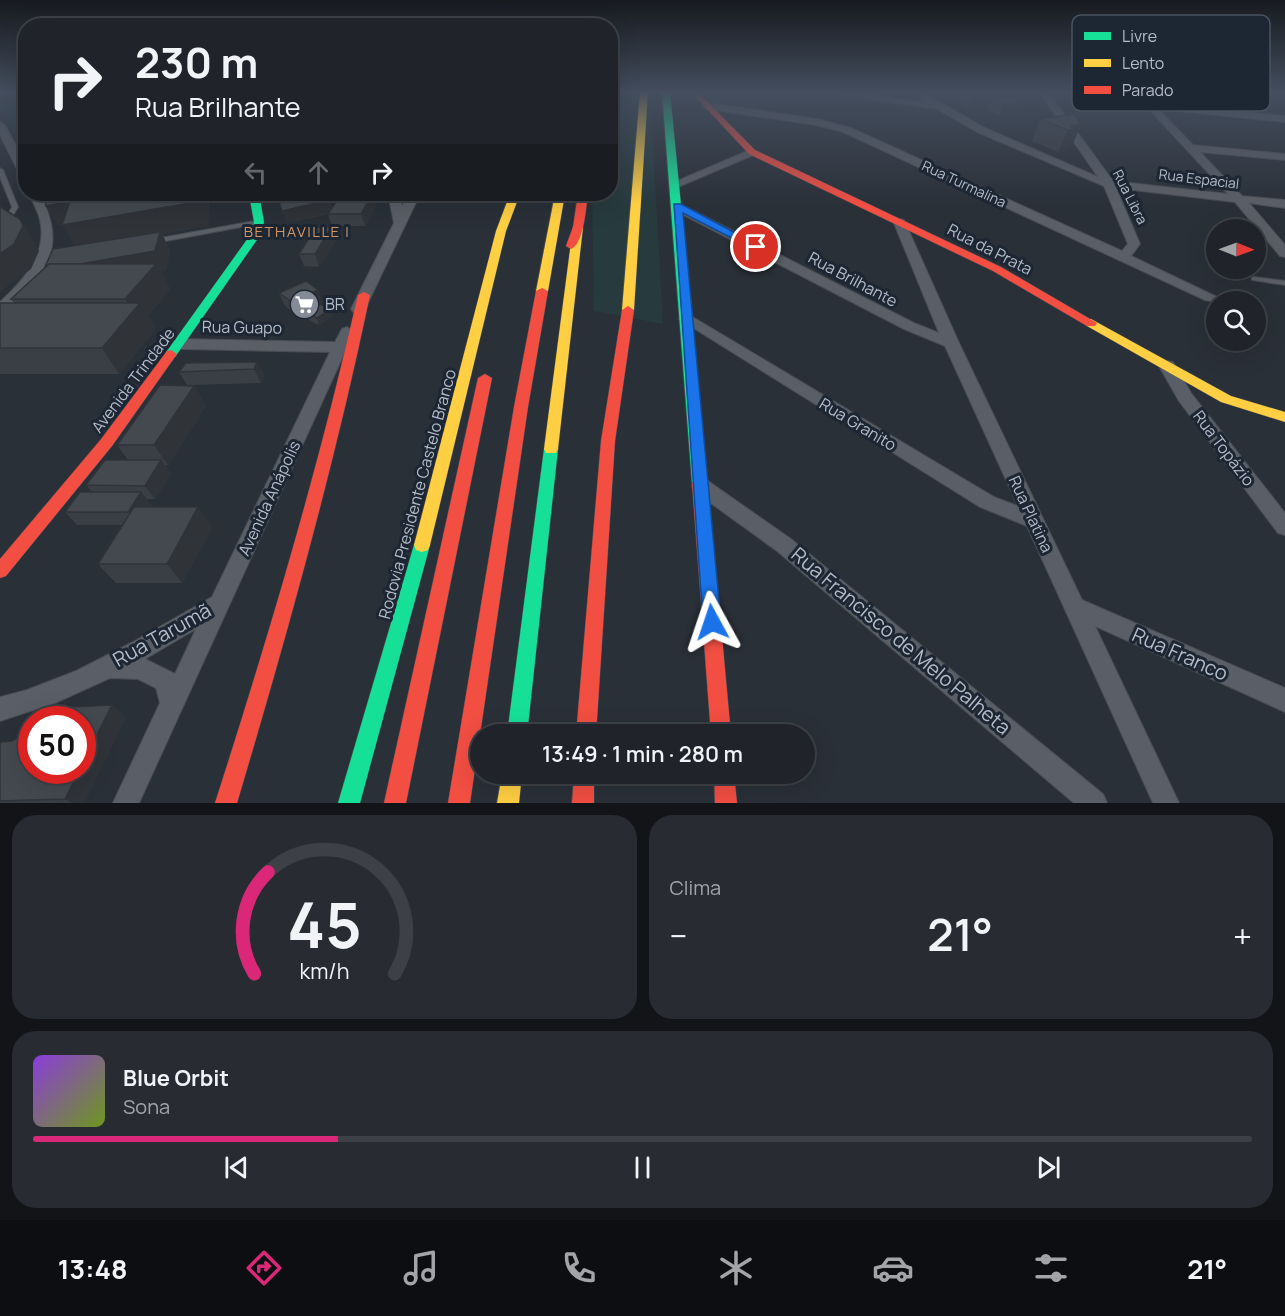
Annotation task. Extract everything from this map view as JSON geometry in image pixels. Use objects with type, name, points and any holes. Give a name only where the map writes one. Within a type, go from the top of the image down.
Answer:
[{"type":"main road","points":[[587,724],[608,441],[629,301],[641,129]]},
{"type":"main road","points":[[671,129],[720,724]]},
{"type":"main road","name":"Rua da Prata","points":[[729,129],[752,153],[997,269],[1226,399],[1285,417]]},
{"type":"main road","points":[[256,201],[261,222]]},
{"type":"main road","points":[[503,201],[503,283]]},
{"type":"main road","name":"Rodovia Presidente Castelo Branco","points":[[349,803],[430,519],[501,231],[512,201]]},
{"type":"main road","points":[[517,227],[523,201]]},
{"type":"main road","points":[[459,803],[531,350],[560,201]]},
{"type":"main road","points":[[518,724],[582,201]]},
{"type":"main road","name":"Avenida Trindade","points":[[0,571],[107,442],[241,258],[256,235],[261,222]]},
{"type":"main road","points":[[531,350],[578,227]]},
{"type":"main road","points":[[226,803],[277,637],[347,377],[364,295]]},
{"type":"main road","points":[[395,803],[488,363]]},
{"type":"main road","points":[[508,803],[511,784]]},
{"type":"main road","points":[[583,803],[584,784]]},
{"type":"main road","points":[[725,784],[726,803]]},
{"type":"street","points":[[2,129],[18,160]]},
{"type":"street","name":"Rua Turmalina","points":[[845,129],[1206,295]]},
{"type":"street","name":"Rua Espacial","points":[[980,129],[1066,168],[1109,183],[1285,204]]},
{"type":"street","name":"Rua Libra","points":[[1070,129],[1109,183],[1134,239],[1133,249],[1124,257]]},
{"type":"street","points":[[1173,129],[1239,199],[1285,253]]},
{"type":"street","points":[[1191,148],[1285,157]]},
{"type":"street","points":[[676,184],[752,153]]},
{"type":"street","points":[[0,310],[34,273],[45,255],[49,237],[47,222],[38,201]]},
{"type":"street","points":[[395,201],[399,224]]},
{"type":"street","name":"Avenida Anápolis","points":[[126,803],[364,295],[410,201]]},
{"type":"street","name":"Rua Brilhante","points":[[678,207],[909,326],[951,343]]},
{"type":"street","name":"Rua Platina","points":[[900,223],[951,343],[1166,803]]},
{"type":"street","name":"Rua Granito","points":[[686,319],[987,502],[1034,521]]},
{"type":"street","name":"Rua Guapo","points":[[180,344],[340,347]]},
{"type":"street","name":"Rua Topázio","points":[[1167,366],[1185,397],[1285,527]]},
{"type":"street","name":"Rua Francisco de Melo Palheta","points":[[701,486],[784,544],[1094,803]]},
{"type":"street","name":"Rua Tarumã","points":[[0,709],[54,692],[105,667],[220,603]]},
{"type":"street","name":"Rua Franco","points":[[1075,608],[1285,700]]},
{"type":"street","name":"Rua Tarumã","points":[[105,667],[143,668],[156,673],[166,681],[172,703]]},
{"type":"lane","points":[[0,170],[15,207],[10,216]]},
{"type":"lane","points":[[149,242],[261,222]]},
{"type":"lane","points":[[1254,279],[1285,284]]},
{"type":"green space","points":[[13,129],[18,129],[18,138]]},
{"type":"green space","points":[[618,129],[652,129],[663,324],[594,311],[592,201],[618,201]]},
{"type":"building","points":[[46,201],[70,201],[46,206]]},
{"type":"building","points":[[70,201],[196,201],[196,202],[62,225]]},
{"type":"building","points":[[279,201],[326,201],[282,211]]},
{"type":"building","points":[[336,201],[368,201],[361,214],[328,214]]},
{"type":"building","points":[[0,207],[20,219],[23,226],[14,244],[0,254]]},
{"type":"building","points":[[316,227],[332,227],[315,254],[299,254]]},
{"type":"building","points":[[160,232],[155,251],[80,264],[49,264],[44,269],[53,249]]},
{"type":"building","points":[[49,264],[156,264],[125,299],[11,299]]},
{"type":"building","points":[[306,281],[318,290],[292,302],[279,293]]},
{"type":"building","points":[[0,303],[140,303],[102,348],[0,348]]},
{"type":"building","points":[[320,304],[330,309],[317,318],[306,313]]},
{"type":"building","points":[[257,362],[254,369],[179,372],[186,363]]},
{"type":"building","points":[[160,385],[194,386],[154,445],[117,445]]},
{"type":"building","points":[[105,460],[161,460],[145,486],[86,485]]},
{"type":"building","points":[[80,492],[141,492],[128,512],[65,512]]},
{"type":"building","points":[[134,507],[198,507],[167,564],[98,564]]},
{"type":"building","points":[[112,705],[96,736],[96,706],[90,706]]},
{"type":"building","points":[[18,737],[18,784],[72,784],[65,799],[0,801],[0,742],[12,741]]},
{"type":"traffic: fast","points":[[669,129],[700,483]]},
{"type":"traffic: fast","points":[[171,354],[256,234],[259,222],[255,201]]},
{"type":"traffic: fast","points":[[518,724],[551,449]]},
{"type":"traffic: fast","points":[[349,803],[422,545]]},
{"type":"traffic: slow","points":[[628,310],[641,129]]},
{"type":"traffic: slow","points":[[422,545],[501,231],[512,201]]},
{"type":"traffic: slow","points":[[542,291],[559,201]]},
{"type":"traffic: slow","points":[[551,449],[578,227]]},
{"type":"traffic: slow","points":[[1091,323],[1226,399],[1285,417]]},
{"type":"traffic: slow","points":[[508,803],[511,784]]},
{"type":"traffic: jam","points":[[730,129],[752,152],[997,269],[1091,323]]},
{"type":"traffic: jam","points":[[571,246],[578,227],[582,201]]},
{"type":"traffic: jam","points":[[459,803],[521,407],[542,291]]},
{"type":"traffic: jam","points":[[226,803],[301,550],[335,423],[364,295]]},
{"type":"traffic: jam","points":[[587,724],[608,441],[628,310]]},
{"type":"traffic: jam","points":[[0,571],[107,442],[171,354]]},
{"type":"traffic: jam","points":[[395,803],[485,378]]},
{"type":"traffic: jam","points":[[700,483],[720,724]]},
{"type":"traffic: jam","points":[[583,803],[584,784]]},
{"type":"traffic: jam","points":[[725,784],[726,803]]},
{"type":"place","name":"BR","points":[[304,304]]},
{"type":"district","name":"BETHAVILLE I","points":[[297,232]]},
{"type":"route","points":[[712,622],[678,207],[756,247]]}]
